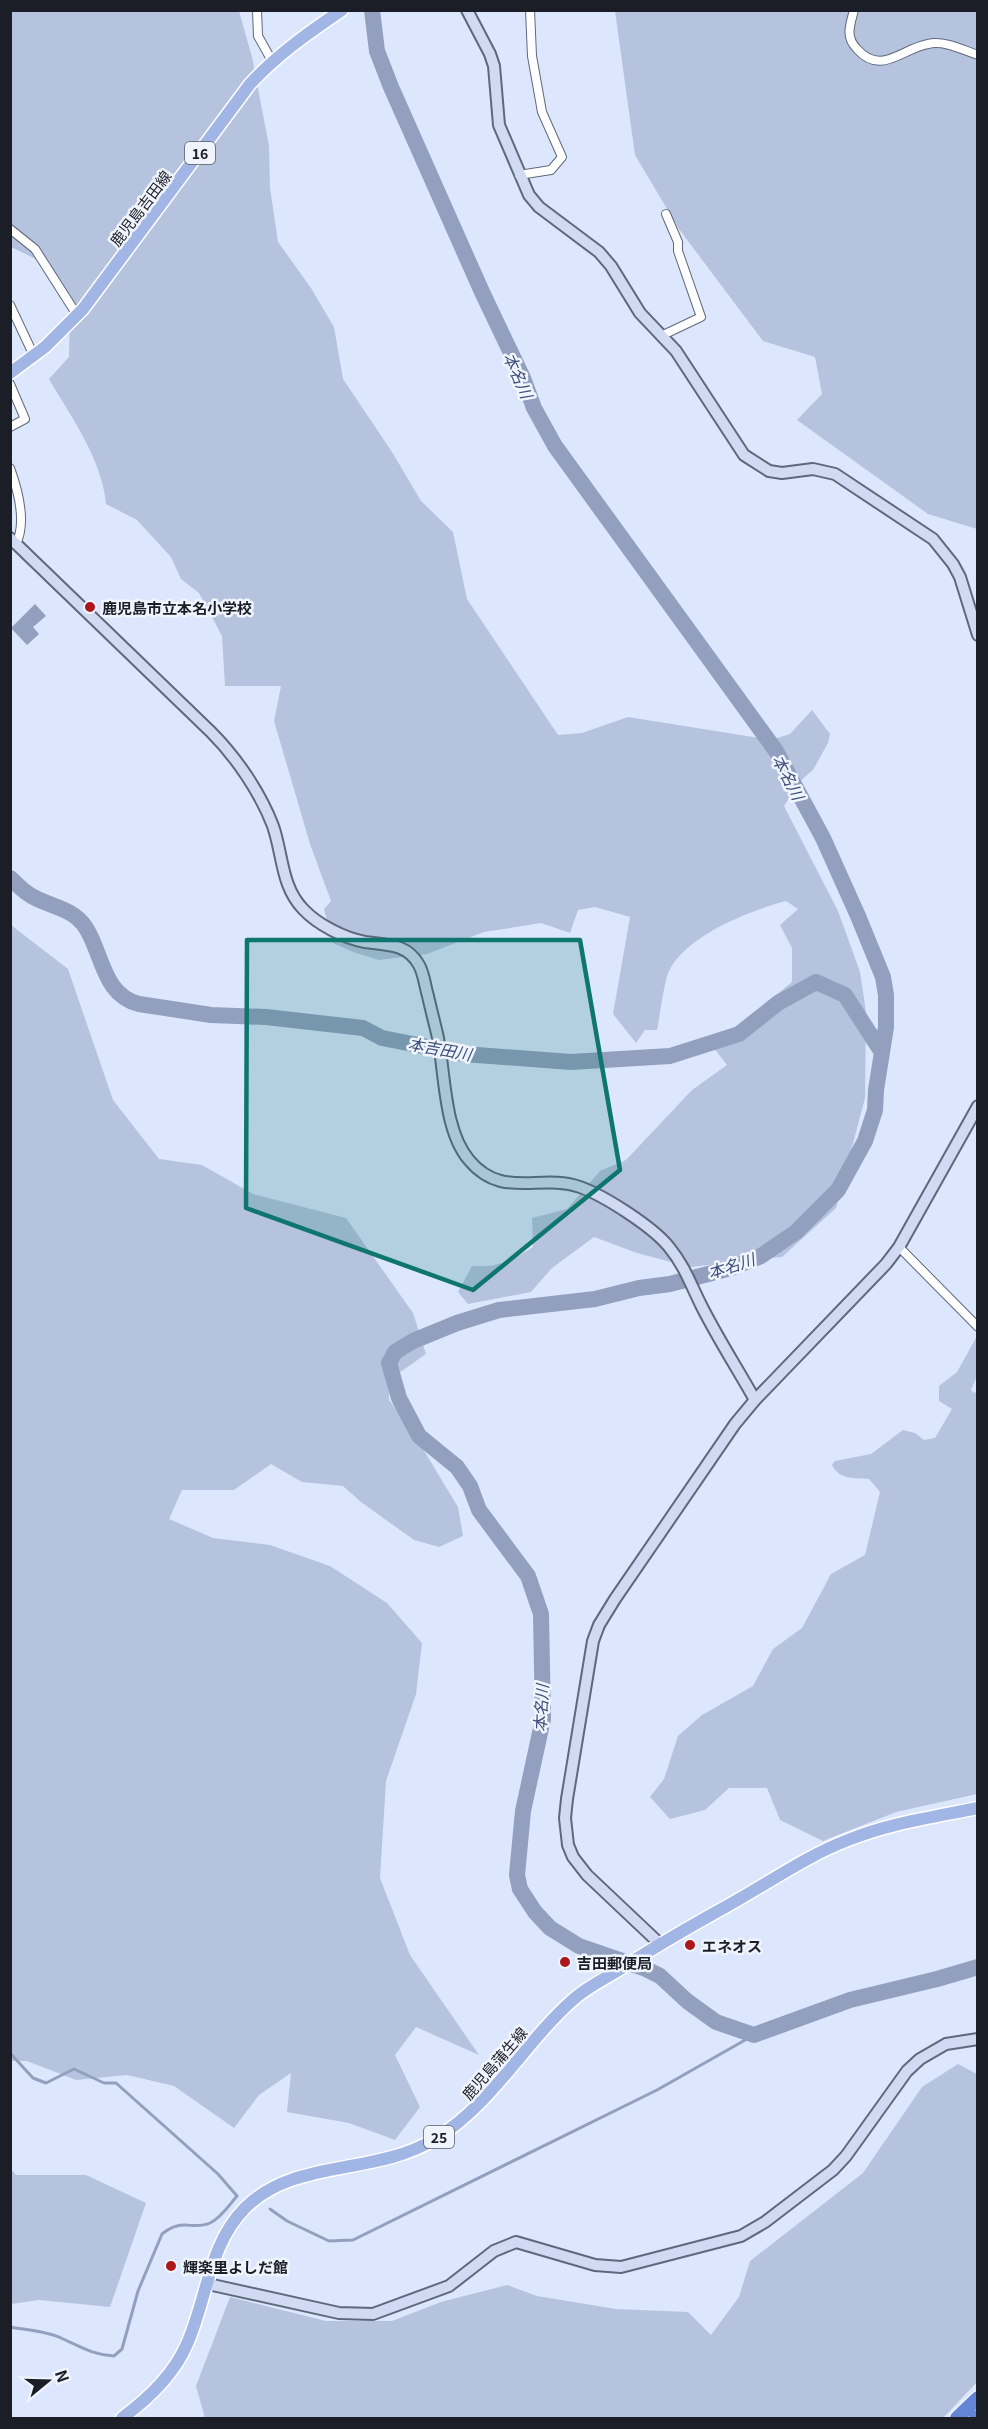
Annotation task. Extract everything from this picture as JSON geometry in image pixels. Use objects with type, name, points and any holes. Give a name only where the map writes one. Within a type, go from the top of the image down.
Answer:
[{"type":"highway","points":[[957,2418],[978,2397]]},
{"type":"main road","name":"鹿児島吉田線","points":[[10,373],[62,333],[77,315],[250,84],[298,39],[342,10]]},
{"type":"main road","name":"鹿児島蒲生線","points":[[122,2418],[155,2391],[174,2368],[186,2347],[222,2241],[232,2224],[255,2200],[276,2184],[302,2176],[387,2160],[436,2139],[478,2105],[557,2015],[588,1987],[841,1843],[906,1822],[978,1808]]},
{"type":"street","points":[[257,10],[258,36],[272,61]]},
{"type":"street","points":[[467,10],[492,60],[496,78],[496,115],[529,195],[539,207],[599,252],[611,266],[640,313],[676,351],[744,455],[769,471],[782,473],[813,469],[835,474],[933,539],[953,564],[960,577],[978,635]]},
{"type":"street","points":[[519,175],[551,170],[562,157],[542,112],[532,56],[530,10]]},
{"type":"street","points":[[854,10],[848,30],[850,40],[864,56],[874,61],[884,61],[929,43],[943,44],[978,55]]},
{"type":"street","points":[[663,335],[701,317],[678,251],[678,242],[666,214]]},
{"type":"street","points":[[10,228],[35,249],[77,315]]},
{"type":"street","points":[[10,305],[34,356]]},
{"type":"street","points":[[10,384],[25,419],[10,427]]},
{"type":"street","points":[[10,468],[19,495],[20,536],[13,541],[231,753],[266,812],[275,836],[286,882],[292,896],[304,911],[342,935],[364,942],[385,943],[401,947],[413,956],[420,966],[460,1147],[476,1168],[495,1180],[507,1183],[558,1184],[591,1191],[656,1233],[683,1267],[700,1304],[754,1400]]},
{"type":"street","points":[[660,1944],[587,1875],[573,1857],[568,1845],[565,1818],[567,1799],[587,1668],[599,1625],[754,1400],[886,1264],[899,1246],[978,1106]]},
{"type":"street","points":[[899,1246],[978,1327]]},
{"type":"street","points":[[208,2284],[339,2313],[373,2314],[449,2286],[494,2251],[516,2242],[596,2265],[621,2267],[741,2236],[765,2222],[833,2170],[852,2148],[907,2071],[920,2059],[946,2044],[978,2038]]},
{"type":"highlighted area","points":[[247,940],[580,940],[620,1170],[473,1290],[246,1208]]},
{"type":"shaded area","points":[[11,11],[239,11],[252,57],[269,146],[270,188],[278,242],[311,288],[334,327],[343,379],[392,452],[421,501],[453,532],[467,599],[558,735],[582,733],[628,717],[771,740],[790,734],[812,710],[830,734],[828,743],[813,770],[799,782],[784,806],[838,911],[860,972],[866,1012],[865,1098],[836,1208],[782,1257],[690,1267],[637,1253],[594,1237],[552,1268],[531,1292],[468,1304],[458,1292],[472,1266],[489,1266],[504,1262],[533,1247],[532,1218],[567,1209],[600,1171],[626,1160],[692,1090],[727,1065],[706,1038],[738,1026],[792,982],[792,948],[780,925],[798,909],[786,901],[771,905],[720,926],[690,946],[678,958],[667,976],[657,1030],[645,1030],[636,1043],[613,1014],[630,917],[595,907],[578,910],[570,933],[541,923],[484,932],[427,954],[379,960],[333,943],[324,909],[331,901],[310,844],[274,721],[281,686],[225,686],[222,636],[199,593],[181,579],[171,557],[137,520],[106,504],[92,455],[76,423],[49,379],[69,357],[70,308],[40,261],[11,247]]},
{"type":"shaded area","points":[[615,11],[977,11],[977,529],[928,514],[797,420],[822,394],[815,357],[763,341],[679,229],[635,155]]},
{"type":"shaded area","points":[[35,604],[46,616],[33,627],[39,634],[27,645],[11,628]]},
{"type":"shaded area","points":[[11,925],[68,969],[113,1100],[159,1159],[202,1165],[253,1194],[346,1218],[413,1313],[426,1354],[389,1380],[389,1400],[411,1429],[458,1507],[463,1536],[439,1547],[414,1540],[361,1502],[343,1486],[302,1482],[271,1464],[234,1490],[182,1490],[169,1519],[213,1538],[270,1545],[330,1566],[387,1603],[422,1643],[416,1694],[386,1781],[380,1878],[410,1955],[479,2055],[416,2027],[395,2055],[420,2107],[395,2140],[349,2123],[287,2112],[291,2073],[259,2095],[234,2128],[174,2086],[127,2075],[76,2080],[27,2061],[11,2061]]},
{"type":"shaded area","points":[[977,1336],[977,1376],[971,1390],[974,1393],[978,1391],[977,1794],[896,1812],[823,1841],[780,1820],[767,1788],[729,1788],[705,1810],[670,1819],[650,1797],[664,1779],[678,1736],[702,1715],[753,1686],[773,1649],[802,1628],[831,1574],[865,1555],[880,1492],[869,1479],[843,1476],[832,1465],[835,1461],[871,1454],[903,1430],[915,1433],[924,1440],[935,1438],[952,1409],[939,1401],[939,1386],[957,1372]]},
{"type":"shaded area","points":[[958,2064],[977,2074],[978,2381],[943,2418],[205,2418],[196,2386],[230,2297],[326,2321],[392,2321],[441,2302],[507,2285],[537,2296],[616,2309],[688,2312],[711,2335],[739,2297],[750,2261],[863,2173],[922,2087]]},
{"type":"shaded area","points":[[10,2168],[16,2175],[86,2175],[146,2203],[110,2307],[39,2300],[11,2304]]},
{"type":"waterway","name":"本名川","points":[[372,10],[377,51],[391,87],[482,292],[523,378],[534,408],[555,446],[776,751],[823,838],[883,977],[886,995],[886,1027],[875,1110],[865,1141],[838,1190],[796,1232],[761,1256],[731,1268],[670,1284],[639,1288],[595,1299],[499,1310],[457,1323],[413,1341],[395,1352],[389,1363],[399,1398],[419,1436],[457,1467],[470,1486],[479,1510],[528,1576],[541,1614],[543,1719],[523,1811],[517,1875],[520,1889],[535,1912],[550,1928],[579,1946],[660,1976],[687,2001],[716,2022],[754,2035],[850,2000],[978,1967]]},
{"type":"waterway","name":"本吉田川","points":[[10,878],[34,898],[74,915],[92,939],[111,983],[127,999],[139,1004],[211,1015],[266,1017],[363,1028],[382,1038],[464,1054],[571,1062],[670,1056],[739,1034],[778,1003],[816,982],[845,995],[881,1051]]},
{"type":"waterway","points":[[270,2209],[287,2221],[329,2241],[353,2240],[657,2090],[754,2035]]},
{"type":"waterway","points":[[10,2053],[33,2078],[46,2083],[74,2069],[104,2083],[116,2083],[218,2174],[237,2196],[214,2221],[198,2226],[176,2226],[162,2234],[138,2291],[122,2349],[114,2356],[93,2352],[49,2334],[10,2327]]},
{"type":"place","name":"鹿児島市立本名小学校","points":[[90,607]]},
{"type":"place","name":"エネオス","points":[[690,1945]]},
{"type":"place","name":"吉田郵便局","points":[[565,1962]]},
{"type":"place","name":"輝楽里よしだ館","points":[[171,2266]]}]
